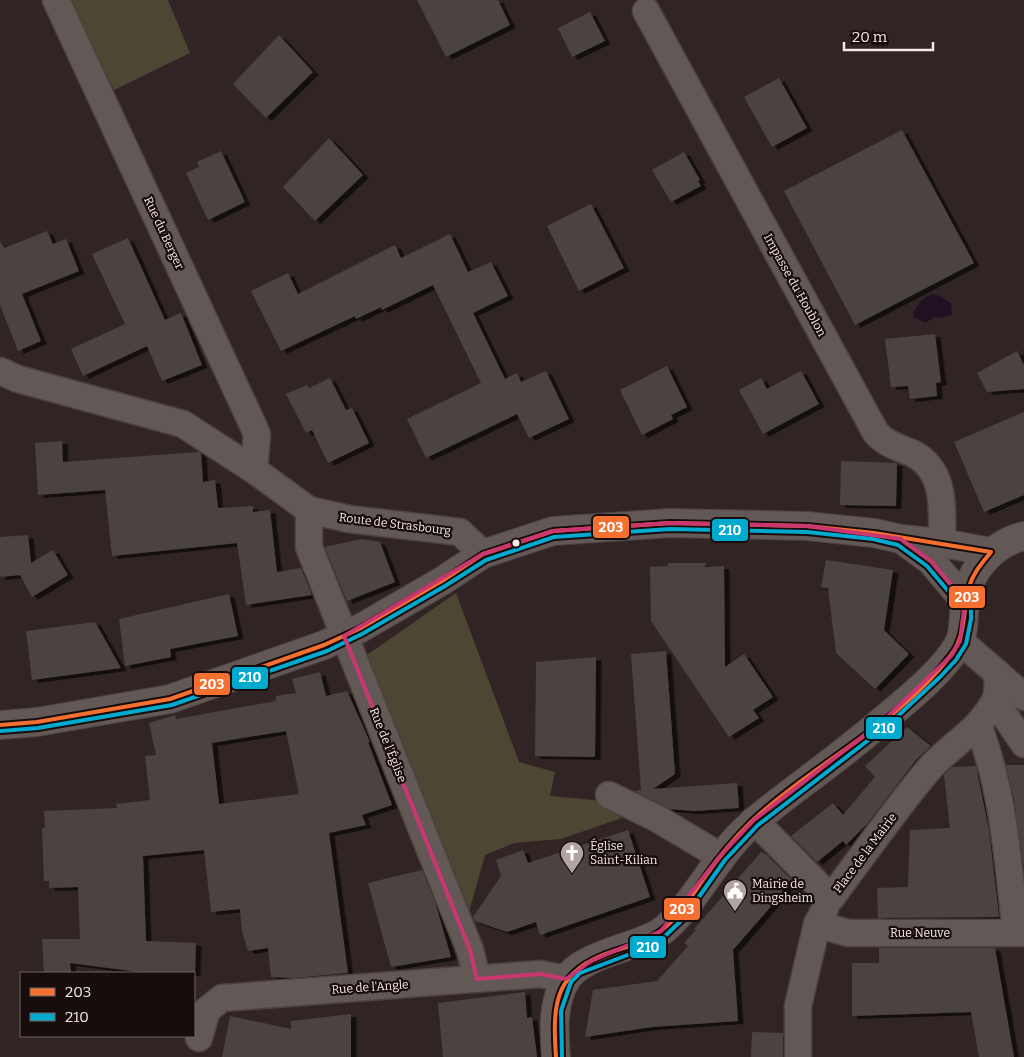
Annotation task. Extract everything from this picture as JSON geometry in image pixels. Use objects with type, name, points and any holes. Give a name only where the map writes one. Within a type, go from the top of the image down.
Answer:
[{"type":"street","name":"Rue du Berger","points":[[56,0],[258,434],[254,470]]},
{"type":"street","name":"Impasse du Houblon","points":[[646,10],[876,433],[885,443],[914,454],[937,477],[941,495],[942,542]]},
{"type":"street","name":"Route de Strasbourg","points":[[0,372],[18,379],[183,424],[254,470],[309,510],[349,519],[460,532],[483,554]]},
{"type":"street","name":"Rue de l'Église","points":[[309,510],[309,547],[470,950],[477,979]]},
{"type":"street","points":[[0,725],[37,722],[170,699],[324,645],[344,636],[442,581],[483,554],[552,531],[670,522],[807,526],[874,533],[901,539],[942,542],[991,552]]},
{"type":"street","points":[[556,1057],[555,1010],[566,978],[576,968],[591,960],[643,942],[661,931],[679,914],[720,856],[754,820],[884,720],[936,672],[951,656],[960,641],[965,618],[965,601],[971,579],[991,552],[1003,544],[1024,536]]},
{"type":"street","points":[[901,539],[931,561],[965,601]]},
{"type":"street","points":[[960,641],[1024,697]]},
{"type":"street","points":[[997,673],[999,686],[995,701],[1024,744]]},
{"type":"street","name":"Place de la Mairie","points":[[754,820],[831,898],[928,770],[950,748],[978,725],[995,701]]},
{"type":"street","points":[[978,725],[992,760],[1006,837],[1020,933]]},
{"type":"street","points":[[609,795],[658,819],[720,856]]},
{"type":"street","points":[[798,1057],[798,1006],[817,924],[831,898]]},
{"type":"street","name":"Rue Neuve","points":[[817,924],[848,934],[1020,933]]},
{"type":"street","name":"Rue de l'Angle","points":[[199,1038],[207,1010],[222,998],[540,974],[566,978]]},
{"type":"highlighted area","points":[[670,523],[807,526],[901,539],[931,561],[965,601],[960,641],[951,656],[884,720],[754,820],[720,856],[661,931],[591,961],[566,979],[540,974],[477,979],[470,950],[344,636],[483,554],[553,531]]},
{"type":"shaded area","points":[[69,0],[168,0],[190,53],[114,90]]},
{"type":"shaded area","points":[[933,294],[951,303],[952,315],[939,318],[934,317],[926,323],[914,317],[913,312],[924,298]]},
{"type":"shaded area","points":[[456,593],[519,762],[555,772],[550,796],[594,800],[622,818],[561,839],[514,843],[485,855],[469,912],[364,657]]},
{"type":"building","points":[[417,0],[498,0],[510,25],[446,57]]},
{"type":"building","points":[[590,12],[605,41],[572,57],[558,28]]},
{"type":"building","points":[[279,35],[313,72],[266,118],[233,84]]},
{"type":"building","points":[[779,78],[807,128],[772,147],[744,97]]},
{"type":"building","points":[[902,130],[974,263],[855,325],[784,191]]},
{"type":"building","points":[[329,138],[363,175],[315,221],[283,187]]},
{"type":"building","points":[[221,151],[245,202],[208,220],[186,173],[199,167],[197,162]]},
{"type":"building","points":[[684,152],[700,180],[698,181],[701,186],[671,202],[652,170]]},
{"type":"building","points":[[591,204],[624,268],[579,291],[547,226]]},
{"type":"building","points":[[47,231],[53,244],[66,239],[79,271],[22,294],[41,341],[18,351],[0,305],[0,241],[4,248]]},
{"type":"building","points":[[450,234],[468,272],[491,262],[508,296],[473,313],[505,379],[517,373],[521,382],[546,371],[569,419],[529,438],[517,414],[426,458],[407,419],[481,383],[433,285],[382,310],[381,307],[356,319],[355,316],[281,351],[251,291],[288,273],[298,294],[395,245],[401,258]]},
{"type":"building","points":[[128,238],[165,320],[181,313],[202,365],[162,381],[147,346],[83,376],[71,349],[125,324],[92,254]]},
{"type":"building","points":[[935,334],[941,382],[936,383],[937,396],[910,399],[908,386],[891,387],[885,339]]},
{"type":"building","points":[[1017,351],[1024,365],[1024,389],[987,392],[977,373]]},
{"type":"building","points":[[667,366],[687,407],[671,415],[673,419],[642,435],[620,390]]},
{"type":"building","points":[[801,371],[819,404],[763,434],[739,390],[761,378],[767,389]]},
{"type":"building","points":[[330,378],[346,410],[352,408],[369,443],[328,463],[312,430],[306,433],[286,394],[307,385],[309,388]]},
{"type":"building","points":[[1024,412],[1024,495],[984,512],[954,442]]},
{"type":"building","points":[[62,441],[63,462],[199,452],[201,454],[203,482],[215,480],[218,508],[253,506],[253,512],[270,510],[277,572],[301,568],[312,595],[246,605],[237,543],[112,556],[105,490],[38,495],[35,443]]},
{"type":"building","points":[[841,461],[897,463],[896,506],[840,505]]},
{"type":"building","points":[[28,535],[31,563],[53,550],[68,575],[32,597],[20,575],[0,577],[0,537]]},
{"type":"building","points":[[362,539],[380,542],[395,582],[347,601],[325,547]]},
{"type":"building","points":[[826,560],[893,570],[884,630],[909,654],[875,689],[836,653],[828,588],[821,587]]},
{"type":"building","points":[[668,563],[706,563],[705,567],[724,566],[725,667],[744,654],[773,697],[753,710],[759,718],[729,737],[651,621],[650,567],[668,566]]},
{"type":"building","points":[[229,594],[238,636],[170,649],[171,657],[125,666],[119,619]]},
{"type":"building","points":[[95,622],[121,668],[32,680],[26,631]]},
{"type":"building","points":[[666,651],[675,774],[653,789],[737,783],[739,808],[694,811],[670,809],[634,791],[641,790],[631,654]]},
{"type":"building","points":[[596,657],[595,757],[535,756],[536,662]]},
{"type":"building","points":[[320,672],[326,696],[347,691],[370,742],[368,742],[392,805],[362,815],[366,825],[329,833],[348,973],[293,978],[271,977],[268,948],[248,951],[242,932],[240,909],[211,912],[204,850],[143,856],[146,941],[196,943],[195,973],[139,972],[70,963],[71,972],[44,972],[42,939],[80,939],[78,887],[49,888],[49,881],[44,881],[42,828],[45,828],[44,811],[117,808],[116,804],[150,800],[145,756],[156,755],[149,723],[175,715],[176,719],[276,701],[276,696],[296,693],[292,679]],"holes":[[[286,731],[299,794],[219,804],[212,743]]]},
{"type":"building","points":[[907,727],[931,746],[916,760],[867,824],[846,845],[843,841],[817,862],[791,836],[833,803],[843,815],[875,777],[865,766]]},
{"type":"building","points":[[1006,765],[1024,765],[1024,868],[1014,799]]},
{"type":"building","points":[[976,766],[989,830],[999,917],[878,918],[877,888],[908,887],[910,830],[950,828],[944,775],[952,767]]},
{"type":"building","name":"Église Saint-Kilian","points":[[628,830],[650,897],[540,935],[536,922],[507,932],[475,921],[473,917],[501,876],[496,860],[523,850],[528,863]]},
{"type":"building","points":[[761,852],[767,855],[793,881],[733,950],[738,1021],[652,1027],[585,1037],[593,990],[657,981],[688,946],[684,943],[696,930],[694,929]]},
{"type":"building","points":[[422,870],[435,902],[451,957],[391,967],[368,883]]},
{"type":"building","points":[[879,948],[995,948],[1014,1057],[979,1057],[971,1012],[852,1016],[852,963],[879,963]]},
{"type":"building","points":[[525,992],[527,1018],[532,1017],[537,1057],[443,1057],[438,1003]]},
{"type":"building","points":[[351,1014],[351,1057],[222,1057],[230,1016],[291,1029],[291,1021]]},
{"type":"building","points":[[752,1032],[783,1033],[783,1057],[751,1057]]},
{"type":"transit line","name":"203","points":[[0,725],[37,722],[170,699],[324,645],[359,629],[442,581],[483,554],[553,531],[670,523],[807,526],[874,533],[991,552],[978,568],[971,582],[960,639],[951,655],[930,680],[881,723],[801,781],[751,822],[717,860],[681,911],[662,930],[639,943],[594,959],[579,968],[569,978],[561,990],[557,1004],[555,1019],[556,1057]]},
{"type":"transit line","name":"210","points":[[1,731],[38,728],[172,705],[327,651],[362,634],[486,560],[554,537],[670,529],[807,532],[873,539],[898,545],[927,566],[960,605]]},
{"type":"transit line","name":"210","points":[[562,1057],[561,1011],[571,982],[580,973],[646,948],[665,936],[684,918],[725,860],[758,825],[888,725],[940,677],[956,660],[966,644],[971,619],[971,601]]},
{"type":"place","name":"Église Saint-Kilian","points":[[572,874]]},
{"type":"place","name":"Mairie de Dingsheim","points":[[735,912]]}]
